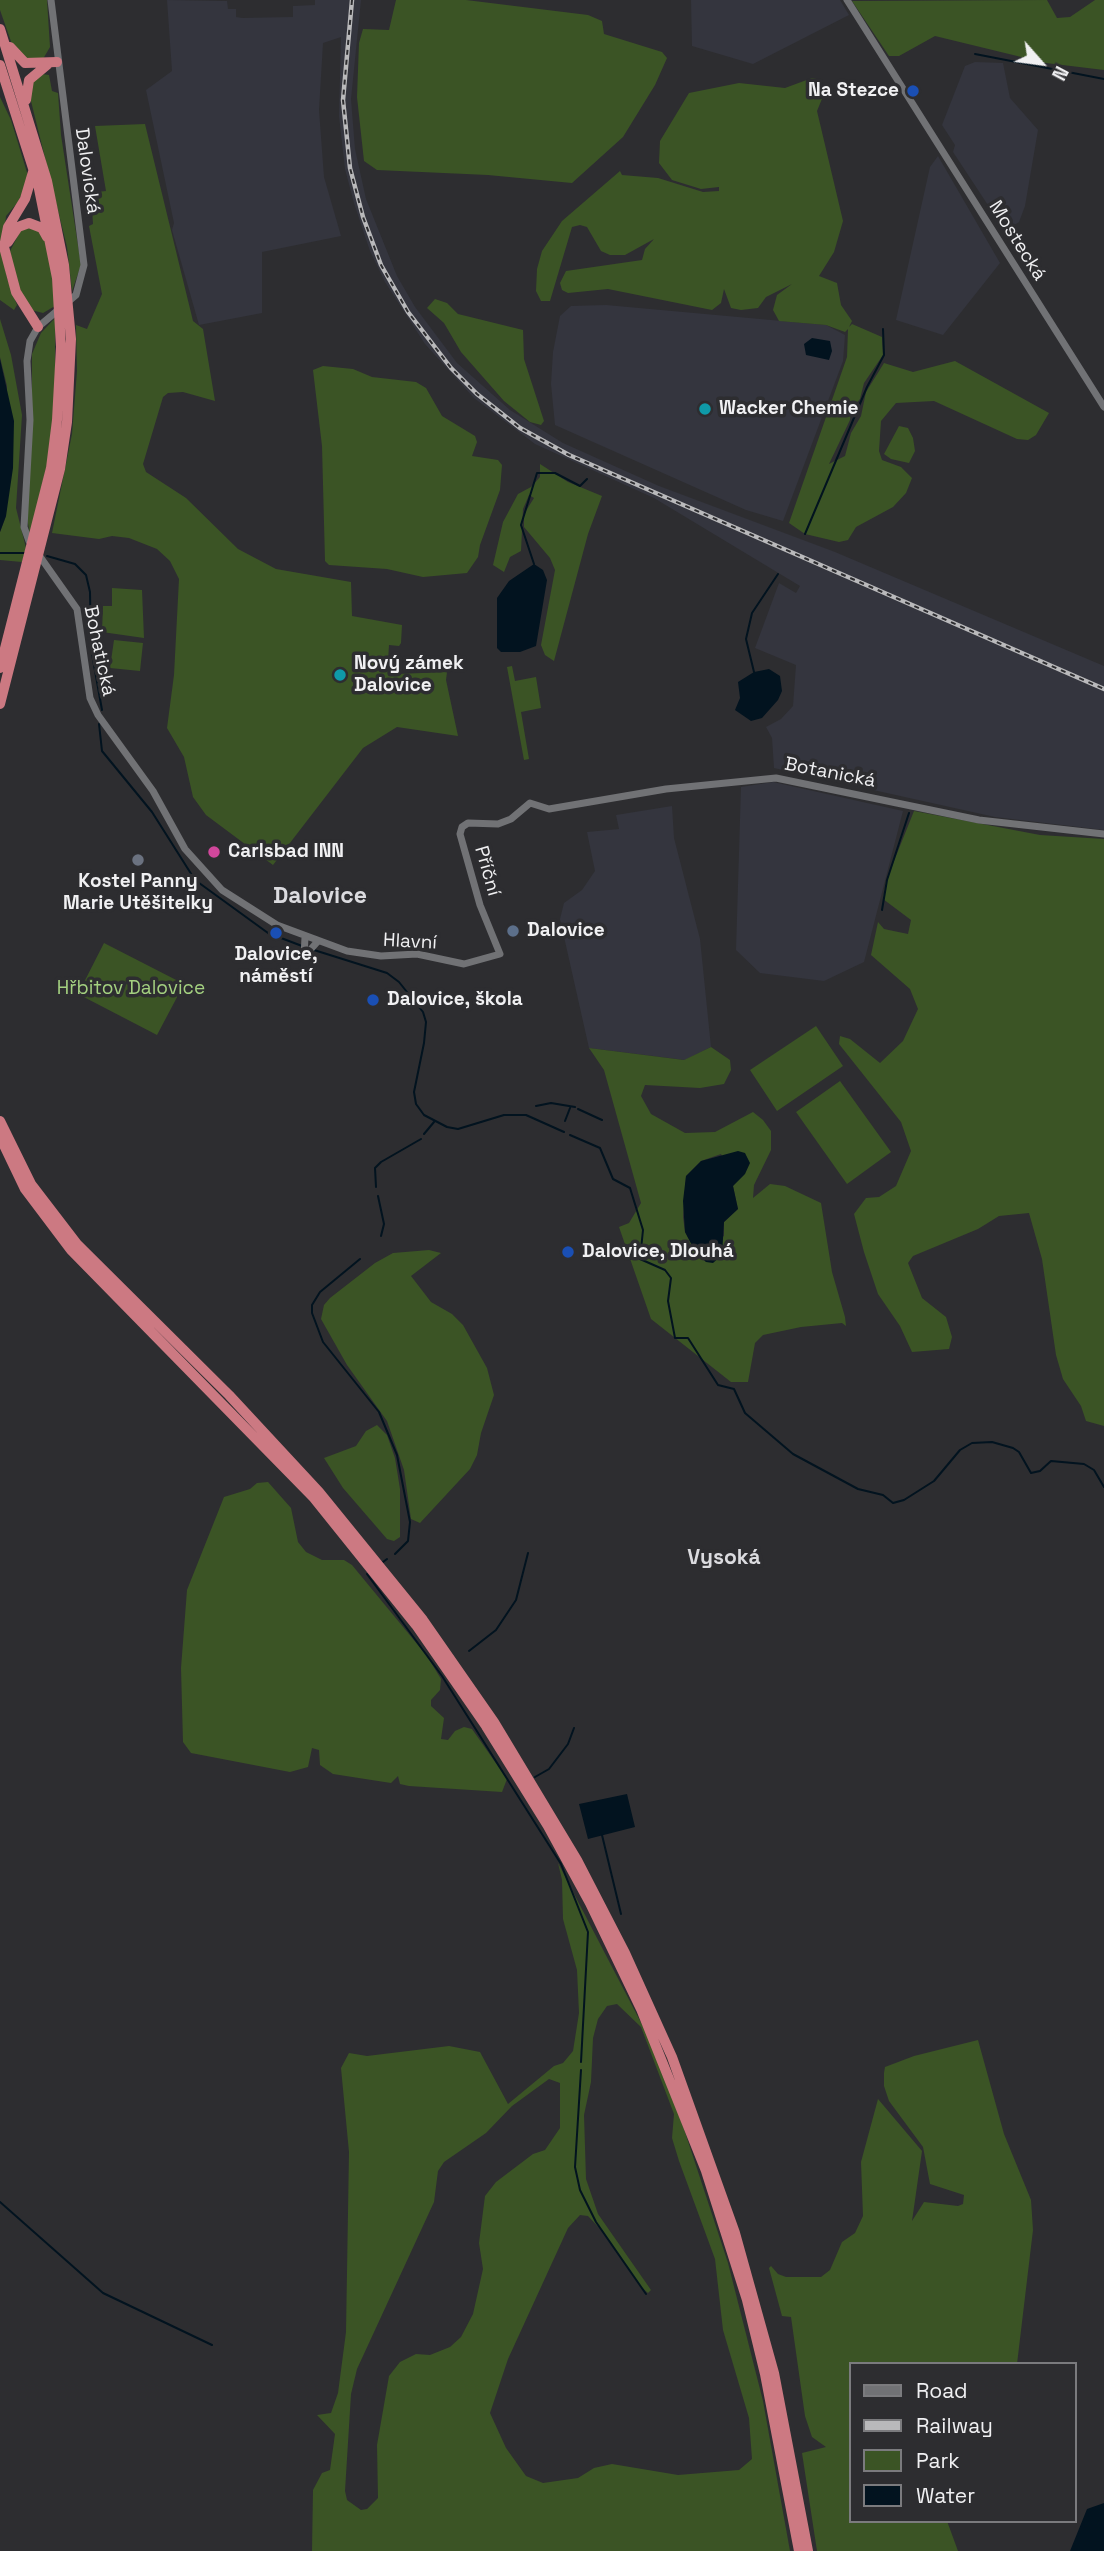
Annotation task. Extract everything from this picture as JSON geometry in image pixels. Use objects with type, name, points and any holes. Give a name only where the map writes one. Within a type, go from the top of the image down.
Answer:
[{"type":"highway","points":[[0,29],[18,59],[34,65],[53,63]]},
{"type":"highway","points":[[0,29],[47,181],[64,265],[71,339],[67,422],[3,668],[0,704]]},
{"type":"highway","points":[[30,125],[26,96],[29,80],[53,63]]},
{"type":"highway","points":[[0,65],[33,168],[57,278],[61,347],[57,421],[44,517]]},
{"type":"highway","points":[[0,89],[18,122]]},
{"type":"highway","points":[[33,168],[25,199],[4,237],[7,263],[16,292],[38,327]]},
{"type":"highway","points":[[7,263],[9,237],[23,224],[38,225],[51,245]]},
{"type":"highway","points":[[0,1121],[31,1184],[77,1244],[229,1395],[319,1492],[423,1620],[494,1722],[561,1832],[644,1994],[714,2169],[736,2232],[771,2360],[808,2551]]},
{"type":"highway","points":[[0,1137],[25,1189],[71,1250],[314,1498],[416,1625],[493,1736],[548,1826],[636,1996],[706,2171],[735,2261],[765,2374],[799,2551]]},
{"type":"street","name":"Dalovická","points":[[38,327],[76,295],[84,265],[53,63],[51,0]]},
{"type":"street","name":"Mostecká","points":[[847,0],[1104,407]]},
{"type":"street","name":"Bohatická","points":[[38,327],[28,351],[30,420],[24,527],[29,541],[77,609],[90,698],[153,791],[195,864],[222,890],[256,914],[305,939],[310,949]]},
{"type":"street","name":"Botanická","points":[[549,809],[666,789],[776,778],[979,820],[1104,834]]},
{"type":"street","name":"Příční","points":[[500,954],[480,905],[460,834],[468,823],[498,824],[511,819],[530,803],[549,809]]},
{"type":"street","points":[[305,939],[310,949]]},
{"type":"street","name":"Hlavní","points":[[310,949],[363,955],[417,954],[464,964],[500,954]]},
{"type":"shaded area","points":[[167,0],[227,1],[228,9],[236,9],[236,17],[242,18],[293,17],[293,6],[315,5],[315,0],[361,0],[351,99],[355,149],[366,199],[397,276],[415,307],[457,363],[510,410],[563,443],[659,486],[835,552],[1104,666],[1104,830],[995,817],[774,768],[772,738],[766,727],[781,719],[793,706],[796,665],[755,648],[779,583],[796,593],[800,586],[654,498],[535,444],[474,398],[425,344],[385,282],[370,251],[354,203],[345,169],[339,116],[341,37],[323,43],[319,110],[324,177],[341,236],[262,252],[262,313],[199,325],[172,230],[174,223],[146,90],[172,71]]},
{"type":"shaded area","points":[[691,0],[840,0],[849,15],[753,64],[692,46]]},
{"type":"shaded area","points":[[975,62],[1003,63],[1010,98],[1038,130],[1025,206],[1019,222],[1005,231],[953,152],[955,145],[942,125],[965,66]]},
{"type":"shaded area","points":[[938,156],[1000,263],[943,335],[896,320],[930,167]]},
{"type":"shaded area","points":[[606,305],[826,325],[845,335],[843,361],[783,521],[746,510],[555,425],[551,384],[553,352],[560,316],[571,306]]},
{"type":"shaded area","points":[[773,782],[903,811],[864,962],[824,981],[760,973],[736,950],[741,787]]},
{"type":"shaded area","points":[[672,806],[674,838],[700,939],[711,1047],[685,1060],[589,1048],[560,919],[564,903],[582,890],[595,871],[587,832],[619,829],[616,815]]},
{"type":"green space","points":[[0,0],[47,0],[50,47],[43,59],[30,61],[14,50],[0,10]]},
{"type":"green space","points":[[396,0],[466,0],[588,15],[602,21],[604,34],[662,52],[667,58],[655,85],[623,137],[572,183],[488,175],[377,170],[364,161],[357,97],[359,43],[363,29],[389,30]]},
{"type":"green space","points":[[1047,0],[1057,18],[1070,17],[1095,0],[1104,0],[1104,70],[1046,63],[935,36],[899,56],[889,56],[852,1]]},
{"type":"green space","points":[[42,74],[49,75],[52,91],[58,93],[61,135],[81,265],[72,291],[67,247],[30,97],[33,80]]},
{"type":"green space","points":[[812,78],[821,80],[826,89],[817,111],[843,221],[834,252],[819,276],[837,283],[841,305],[852,321],[849,327],[852,324],[882,337],[883,355],[864,383],[860,399],[851,409],[850,420],[829,464],[845,456],[851,433],[861,416],[866,392],[884,363],[913,372],[955,361],[1049,413],[1036,435],[1028,440],[1017,439],[934,401],[896,403],[881,421],[879,451],[882,460],[901,467],[912,478],[906,493],[893,507],[856,527],[848,540],[839,542],[805,534],[789,523],[847,357],[848,329],[845,332],[826,325],[779,321],[773,310],[777,295],[792,284],[766,297],[758,308],[741,310],[731,308],[724,289],[721,303],[712,310],[608,289],[568,293],[562,290],[560,283],[566,271],[642,260],[645,249],[654,239],[625,255],[610,255],[601,251],[587,227],[580,225],[572,227],[550,301],[541,301],[536,291],[537,269],[542,251],[562,221],[620,171],[622,175],[658,178],[703,192],[719,191],[719,187],[701,189],[672,180],[659,163],[660,141],[689,93],[739,83],[785,88]]},
{"type":"green space","points":[[0,97],[11,120],[29,179],[18,202],[6,216],[2,251],[7,278],[17,305],[14,310],[0,300]]},
{"type":"green space","points":[[145,124],[193,321],[203,329],[215,401],[183,392],[168,393],[163,397],[143,464],[146,472],[186,498],[238,549],[276,569],[351,582],[352,616],[402,625],[401,643],[399,646],[389,645],[388,661],[397,674],[447,672],[446,680],[458,736],[397,727],[363,748],[273,865],[206,815],[193,797],[184,757],[167,728],[174,675],[179,579],[170,561],[157,549],[129,538],[112,536],[99,539],[52,533],[72,434],[77,371],[76,325],[87,329],[102,294],[89,226],[93,224],[92,208],[98,208],[97,192],[106,191],[95,126]]},
{"type":"green space","points":[[34,226],[45,239],[51,263],[55,306],[43,313],[31,310],[16,283],[10,251],[22,228]]},
{"type":"green space","points":[[435,299],[447,303],[458,314],[523,330],[524,359],[544,421],[541,425],[530,422],[504,401],[461,352],[444,323],[427,308]]},
{"type":"green space","points":[[55,318],[55,400],[48,460],[30,535],[26,512],[32,431],[32,354],[41,333]]},
{"type":"green space","points":[[0,319],[11,355],[22,415],[16,508],[26,548],[22,562],[0,560],[0,532],[6,516],[7,386],[0,357]]},
{"type":"green space","points":[[323,366],[353,369],[372,377],[416,382],[426,388],[442,416],[475,436],[477,442],[472,456],[498,460],[502,465],[500,490],[478,557],[467,573],[423,577],[387,569],[329,565],[325,561],[322,446],[313,370]]},
{"type":"green space","points":[[899,426],[908,428],[913,438],[915,451],[909,463],[891,459],[884,454]]},
{"type":"green space","points":[[540,464],[568,482],[602,496],[588,534],[554,661],[545,655],[541,645],[555,570],[550,558],[524,527],[524,514],[534,498],[529,495],[523,509],[521,551],[510,557],[504,572],[493,565],[503,522],[518,494],[531,487],[540,477]]},
{"type":"green space","points":[[112,588],[142,590],[144,638],[102,632],[103,606],[112,606]]},
{"type":"green space","points":[[114,640],[143,643],[140,671],[110,668]]},
{"type":"green space","points":[[512,666],[515,681],[536,677],[541,708],[521,712],[529,759],[524,760],[507,667]]},
{"type":"green space","points":[[914,811],[1040,835],[1104,839],[1104,1426],[1086,1421],[1081,1406],[1063,1379],[1056,1355],[1042,1259],[1029,1213],[999,1216],[978,1229],[913,1256],[908,1263],[922,1298],[946,1317],[952,1337],[949,1349],[912,1352],[900,1326],[878,1294],[864,1252],[854,1214],[866,1198],[879,1197],[896,1186],[911,1151],[901,1122],[839,1044],[840,1036],[850,1039],[880,1063],[903,1041],[918,1009],[910,989],[871,955],[878,922],[884,929],[908,934],[911,920],[883,899],[886,881]]},
{"type":"green space","name":"Hřbitov Dalovice","points":[[104,943],[184,984],[157,1035],[78,994]]},
{"type":"green space","points":[[816,1026],[843,1066],[777,1111],[750,1070]]},
{"type":"green space","points":[[711,1047],[730,1060],[731,1070],[724,1084],[700,1088],[645,1085],[641,1096],[651,1114],[685,1133],[715,1132],[753,1112],[763,1120],[771,1131],[771,1150],[754,1185],[753,1198],[770,1184],[785,1186],[821,1203],[832,1272],[845,1317],[846,1326],[842,1323],[801,1327],[763,1335],[755,1343],[748,1382],[731,1382],[651,1319],[619,1227],[629,1223],[641,1203],[604,1070],[589,1048],[684,1060]],"holes":[[[721,1154],[736,1180],[733,1186],[738,1209],[724,1222],[724,1236],[696,1253],[685,1232],[683,1217],[686,1176],[701,1161]]]},
{"type":"green space","points":[[840,1081],[891,1152],[847,1184],[796,1112]]},
{"type":"green space","points":[[429,1250],[441,1253],[411,1276],[431,1302],[452,1314],[463,1325],[487,1368],[494,1395],[481,1433],[477,1455],[470,1469],[420,1523],[411,1519],[404,1470],[387,1421],[347,1365],[321,1319],[324,1305],[330,1298],[375,1263],[393,1253]]},
{"type":"green space","points":[[377,1425],[387,1435],[395,1458],[400,1489],[400,1537],[394,1541],[387,1539],[343,1488],[324,1458],[356,1446],[366,1431]]},
{"type":"green space","points":[[268,1482],[291,1508],[298,1542],[306,1552],[322,1560],[344,1560],[352,1565],[427,1656],[441,1679],[440,1690],[431,1700],[431,1706],[444,1718],[441,1739],[448,1740],[455,1731],[464,1727],[472,1729],[507,1779],[502,1792],[409,1786],[400,1784],[398,1776],[391,1783],[333,1774],[320,1765],[319,1750],[312,1748],[308,1767],[290,1772],[191,1753],[183,1742],[181,1668],[187,1590],[224,1497],[250,1489],[257,1483]]},
{"type":"green space","points":[[558,1863],[650,2040],[683,2126],[728,2263],[763,2401],[790,2551],[312,2551],[313,2490],[322,2473],[330,2470],[335,2434],[317,2415],[331,2413],[338,2393],[346,2332],[349,2152],[341,2068],[349,2053],[367,2056],[449,2046],[480,2052],[508,2104],[554,2066],[563,2063],[573,2051],[579,2013],[577,1970],[563,1919],[562,1880]],"holes":[[[617,2004],[641,2027],[674,2114],[672,2138],[715,2259],[723,2330],[749,2418],[752,2459],[739,2470],[678,2475],[612,2464],[594,2468],[578,2478],[543,2483],[526,2476],[506,2448],[490,2413],[508,2359],[568,2228],[580,2215],[588,2216],[603,2232],[639,2285],[648,2293],[651,2290],[598,2214],[586,2179],[584,2115],[591,2082],[593,2038],[598,2019],[607,2006]],[[549,2079],[560,2083],[560,2128],[545,2150],[533,2154],[496,2182],[485,2196],[479,2243],[483,2269],[473,2314],[461,2337],[450,2347],[430,2355],[416,2354],[400,2362],[389,2376],[377,2445],[378,2498],[367,2509],[361,2510],[347,2500],[345,2491],[351,2394],[357,2369],[434,2202],[438,2171],[444,2162],[486,2133],[512,2106]]]},
{"type":"green space","points":[[978,2040],[1004,2134],[1031,2200],[1033,2230],[1017,2362],[848,2362],[848,2523],[948,2523],[958,2551],[817,2551],[802,2453],[826,2447],[812,2437],[805,2416],[791,2317],[782,2316],[769,2268],[771,2266],[778,2274],[786,2277],[821,2277],[830,2270],[842,2242],[855,2233],[863,2216],[861,2162],[878,2099],[922,2151],[912,2221],[924,2202],[958,2206],[963,2204],[964,2195],[930,2184],[923,2147],[889,2101],[884,2086],[885,2067],[914,2056]]},
{"type":"water","points":[[812,338],[830,341],[832,351],[829,360],[806,355],[804,344]]},
{"type":"water","points":[[0,359],[14,421],[13,468],[6,516],[0,532]]},
{"type":"water","points":[[534,564],[543,570],[547,580],[536,646],[520,652],[501,652],[497,648],[497,598],[509,581]]},
{"type":"water","points":[[769,669],[780,676],[782,691],[778,700],[762,718],[751,721],[735,710],[740,698],[738,682],[754,672]]},
{"type":"water","points":[[738,1151],[745,1153],[750,1163],[745,1174],[733,1186],[738,1209],[724,1222],[722,1255],[713,1263],[706,1262],[696,1253],[685,1232],[683,1201],[686,1176],[701,1161]]},
{"type":"water","points":[[627,1794],[635,1827],[588,1839],[579,1804]]},
{"type":"water","points":[[1104,2503],[1104,2551],[1070,2551],[1087,2509]]},
{"type":"waterway","points":[[975,54],[1104,79]]},
{"type":"waterway","points":[[805,534],[867,387],[884,355],[883,329]]},
{"type":"waterway","points":[[534,564],[521,525],[537,473],[555,473],[580,486],[587,479]]},
{"type":"waterway","points":[[0,553],[25,553]]},
{"type":"waterway","points":[[47,556],[75,564],[86,575],[90,592],[91,648],[102,710]]},
{"type":"waterway","points":[[754,672],[746,639],[752,613],[778,574]]},
{"type":"waterway","points":[[99,724],[102,751],[152,812],[195,880],[268,933],[302,946]]},
{"type":"waterway","points":[[882,910],[887,880],[909,813]]},
{"type":"waterway","points":[[314,950],[387,973],[399,982],[423,1012],[426,1022],[424,1043],[414,1092],[416,1104],[424,1115],[447,1127],[458,1129],[504,1115],[526,1115],[564,1132]]},
{"type":"waterway","points":[[536,1106],[551,1103],[575,1107]]},
{"type":"waterway","points":[[565,1121],[570,1108]]},
{"type":"waterway","points":[[578,1109],[602,1120]]},
{"type":"waterway","points":[[424,1134],[434,1122]]},
{"type":"waterway","points":[[570,1135],[600,1148],[613,1179],[630,1188],[643,1230],[640,1259],[665,1270],[671,1278],[668,1301],[675,1338],[688,1338],[718,1385],[734,1389],[745,1413],[793,1454],[858,1489],[883,1495],[893,1503],[904,1500],[934,1481],[960,1450],[972,1443],[992,1442],[1013,1448],[1019,1452],[1031,1473],[1040,1471],[1051,1461],[1084,1464],[1094,1470],[1104,1487]]},
{"type":"waterway","points":[[376,1187],[375,1168],[421,1139]]},
{"type":"waterway","points":[[378,1196],[384,1224],[381,1236]]},
{"type":"waterway","points":[[360,1259],[320,1292],[312,1305],[312,1313],[323,1342],[379,1412],[397,1455],[410,1522],[408,1541],[395,1554]]},
{"type":"waterway","points":[[469,1651],[496,1630],[516,1600],[528,1553]]},
{"type":"waterway","points":[[383,1562],[387,1559]]},
{"type":"waterway","points":[[367,1574],[442,1676],[561,1864],[588,1932],[581,2062]]},
{"type":"waterway","points":[[535,1777],[549,1769],[568,1744],[574,1728]]},
{"type":"waterway","points":[[602,1835],[621,1914]]},
{"type":"waterway","points":[[581,2070],[575,2167],[580,2190],[596,2222],[646,2294]]},
{"type":"waterway","points":[[0,2202],[103,2293],[212,2345]]},
{"type":"railway","points":[[352,0],[343,100],[350,168],[363,217],[381,265],[408,312],[451,368],[477,394],[520,428],[569,455],[1104,689]]},
{"type":"place","name":"Na Stezce","points":[[913,91]]},
{"type":"place","name":"Wacker Chemie","points":[[705,409]]},
{"type":"place","name":"Nový zámek Dalovice","points":[[340,675]]},
{"type":"place","name":"Carlsbad INN","points":[[214,852]]},
{"type":"place","name":"Kostel Panny Marie Utěšitelky","points":[[138,860]]},
{"type":"place","name":"Dalovice","points":[[513,931]]},
{"type":"place","name":"Dalovice, náměstí","points":[[276,933]]},
{"type":"place","name":"Dalovice, škola","points":[[373,1000]]},
{"type":"place","name":"Dalovice, Dlouhá","points":[[568,1252]]},
{"type":"district","name":"Dalovice","points":[[320,897]]},
{"type":"district","name":"Vysoká","points":[[724,1558]]}]
